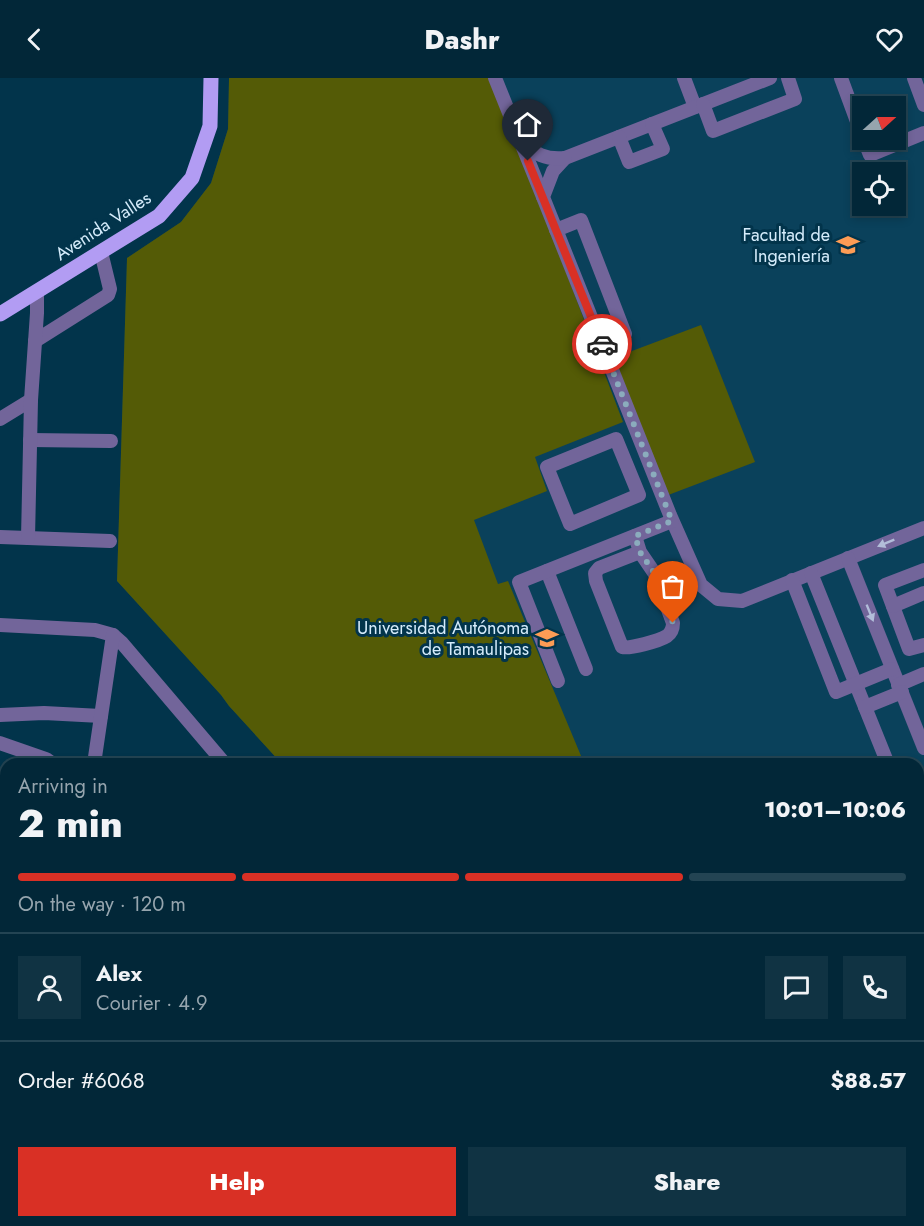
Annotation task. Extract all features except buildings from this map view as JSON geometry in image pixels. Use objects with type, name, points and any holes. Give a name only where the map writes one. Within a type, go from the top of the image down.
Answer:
[{"type":"main road","name":"Avenida Valles","points":[[0,314],[159,216],[192,178],[210,126],[211,78]]},
{"type":"street","points":[[495,78],[672,521],[700,585],[718,599],[742,601],[924,528]]},
{"type":"street","points":[[684,78],[713,131],[795,99],[788,78]]},
{"type":"street","points":[[521,142],[537,154],[552,159],[565,158],[770,78]]},
{"type":"street","points":[[841,78],[852,108]]},
{"type":"street","points":[[914,78],[924,105]]},
{"type":"street","points":[[620,137],[629,162],[663,149],[652,124]]},
{"type":"street","points":[[906,140],[924,133]]},
{"type":"street","points":[[868,150],[870,155],[882,150]]},
{"type":"street","points":[[543,197],[553,171],[565,158]]},
{"type":"street","points":[[556,230],[580,220],[585,230],[626,334],[602,343]]},
{"type":"street","points":[[35,341],[108,296],[110,289],[101,252]]},
{"type":"street","points":[[28,538],[36,292]]},
{"type":"street","points":[[0,419],[31,400]]},
{"type":"street","points":[[616,439],[626,464],[639,495],[570,524],[547,467],[616,439]]},
{"type":"street","points":[[30,440],[111,441]]},
{"type":"street","points":[[626,464],[646,455]]},
{"type":"street","points":[[558,681],[519,582],[672,521]]},
{"type":"street","points":[[635,536],[640,552],[655,574],[673,623],[668,636],[629,649],[622,647],[596,581],[595,573],[599,568],[640,552]]},
{"type":"street","points":[[0,537],[110,541]]},
{"type":"street","points":[[848,558],[924,748]]},
{"type":"street","points":[[909,649],[885,585],[924,570]]},
{"type":"street","points":[[547,571],[586,669]]},
{"type":"street","points":[[811,573],[886,758]]},
{"type":"street","points":[[792,580],[836,692],[892,669]]},
{"type":"street","points":[[893,606],[924,593]]},
{"type":"street","points":[[0,625],[95,630],[112,635],[122,642],[220,758]]},
{"type":"street","points":[[95,758],[112,635]]},
{"type":"street","points":[[886,652],[924,645]]},
{"type":"street","points":[[865,707],[924,674]]},
{"type":"street","points":[[0,715],[44,713],[101,716]]},
{"type":"street","points":[[0,743],[43,758]]},
{"type":"shaded area","name":"Universidad Autónoma de Tamaulipas","points":[[229,78],[924,78],[924,758],[276,758],[117,581],[127,258],[181,222],[211,183],[228,129]]},
{"type":"green space","points":[[229,78],[488,78],[542,209],[623,422],[535,457],[547,491],[474,520],[498,584],[508,581],[582,758],[276,758],[117,581],[127,258],[181,222],[211,183],[228,129]]},
{"type":"green space","points":[[701,325],[755,462],[663,497],[608,360]]},
{"type":"way so far","points":[[602,344],[672,521],[635,536],[640,552],[655,574],[673,623]]},
{"type":"place","name":"Facultad de Ingeniería","points":[[848,245]]},
{"type":"place","name":"Universidad Autónoma de Tamaulipas","points":[[547,638]]},
{"type":"route","points":[[528,161],[602,344]]}]
